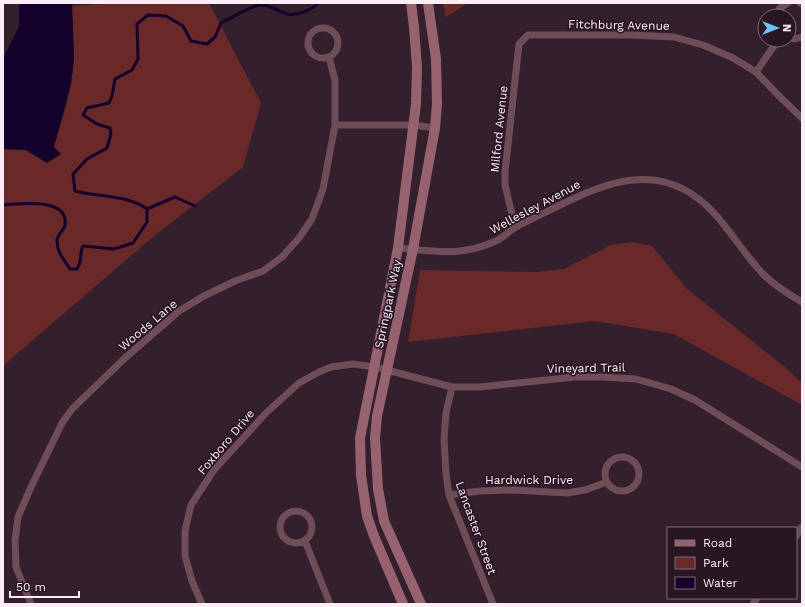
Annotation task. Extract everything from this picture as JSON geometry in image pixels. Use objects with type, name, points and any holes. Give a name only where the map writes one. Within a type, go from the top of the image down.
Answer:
[{"type":"street","name":"Springpark Way","points":[[403,604],[367,516],[363,499],[360,438],[398,248],[414,125],[417,67],[411,3]]},
{"type":"street","name":"Springpark Way","points":[[422,604],[384,521],[378,489],[376,427],[413,249],[435,128],[437,104],[436,59],[428,3]]},
{"type":"street","points":[[321,28],[329,29],[335,33],[338,42],[336,51],[329,57],[321,59],[314,56],[309,50],[309,36],[314,30],[321,28]]},
{"type":"street","name":"Fitchburg Avenue","points":[[528,35],[631,35],[674,37],[703,45],[733,58],[756,72],[802,118]]},
{"type":"street","name":"Milford Avenue","points":[[516,227],[505,185],[505,172],[519,44],[528,35]]},
{"type":"street","points":[[756,72],[772,48]]},
{"type":"street","name":"Woods Lane","points":[[31,604],[16,567],[15,540],[18,517],[62,423],[72,409],[124,358],[179,311],[204,296],[235,281],[263,271],[282,258],[299,238],[312,219],[323,189],[335,124],[335,80],[329,57]]},
{"type":"street","points":[[335,124],[414,125],[435,128]]},
{"type":"street","name":"Wellesley Avenue","points":[[398,248],[439,252],[453,252],[470,249],[497,241],[516,227],[587,192],[609,184],[628,180],[649,179],[668,183],[683,189],[713,212],[763,274],[780,290],[802,302]]},
{"type":"street","name":"Foxboro Drive","points":[[202,604],[192,581],[185,556],[185,531],[191,505],[214,470],[266,413],[300,383],[318,372],[331,367],[353,364],[375,367]]},
{"type":"street","name":"Vineyard Trail","points":[[375,367],[452,387],[480,387],[575,377],[602,376],[636,379],[672,389],[695,400],[802,467]]},
{"type":"street","name":"Lancaster Street","points":[[452,387],[446,413],[444,439],[449,495],[493,604]]},
{"type":"street","points":[[620,456],[628,457],[635,462],[640,469],[640,478],[636,485],[629,490],[621,492],[613,489],[607,482],[605,474],[606,466],[612,459],[620,456]]},
{"type":"street","name":"Hardwick Drive","points":[[449,495],[480,491],[514,490],[567,492],[585,490],[607,482]]},
{"type":"street","points":[[298,511],[306,514],[310,520],[312,528],[310,535],[305,541],[298,543],[290,542],[284,538],[281,531],[281,523],[284,517],[291,512],[298,511]]},
{"type":"street","points":[[305,541],[330,604]]},
{"type":"green space","points":[[121,3],[209,3],[261,103],[243,167],[154,236],[5,364],[3,368],[3,149],[26,150],[47,163],[61,125],[71,84],[74,58],[72,6]]},
{"type":"green space","points":[[443,3],[468,3],[446,17]]},
{"type":"green space","points":[[632,242],[652,246],[687,289],[787,369],[802,383],[802,405],[674,334],[595,321],[408,342],[420,270],[536,272],[564,269],[611,245]]},
{"type":"water","points":[[19,3],[72,3],[74,58],[71,84],[54,147],[61,154],[47,163],[26,150],[3,149],[3,59],[19,26]]},
{"type":"waterway","points":[[3,205],[42,204],[52,206],[59,210],[64,216],[65,225],[58,236],[57,245],[61,256],[70,269],[77,269],[83,246],[114,249],[133,243],[147,222],[147,209],[140,204],[131,201],[75,191],[73,174],[87,159],[107,148],[111,134],[110,128],[97,124],[83,115],[87,108],[109,103],[112,96],[115,79],[132,70],[138,59],[137,24],[148,15],[166,16],[183,26],[191,41],[207,44],[215,37],[221,23],[252,7],[264,5],[287,14],[291,14],[308,10],[316,6],[318,3]]},
{"type":"waterway","points":[[147,209],[175,197],[195,206]]}]
